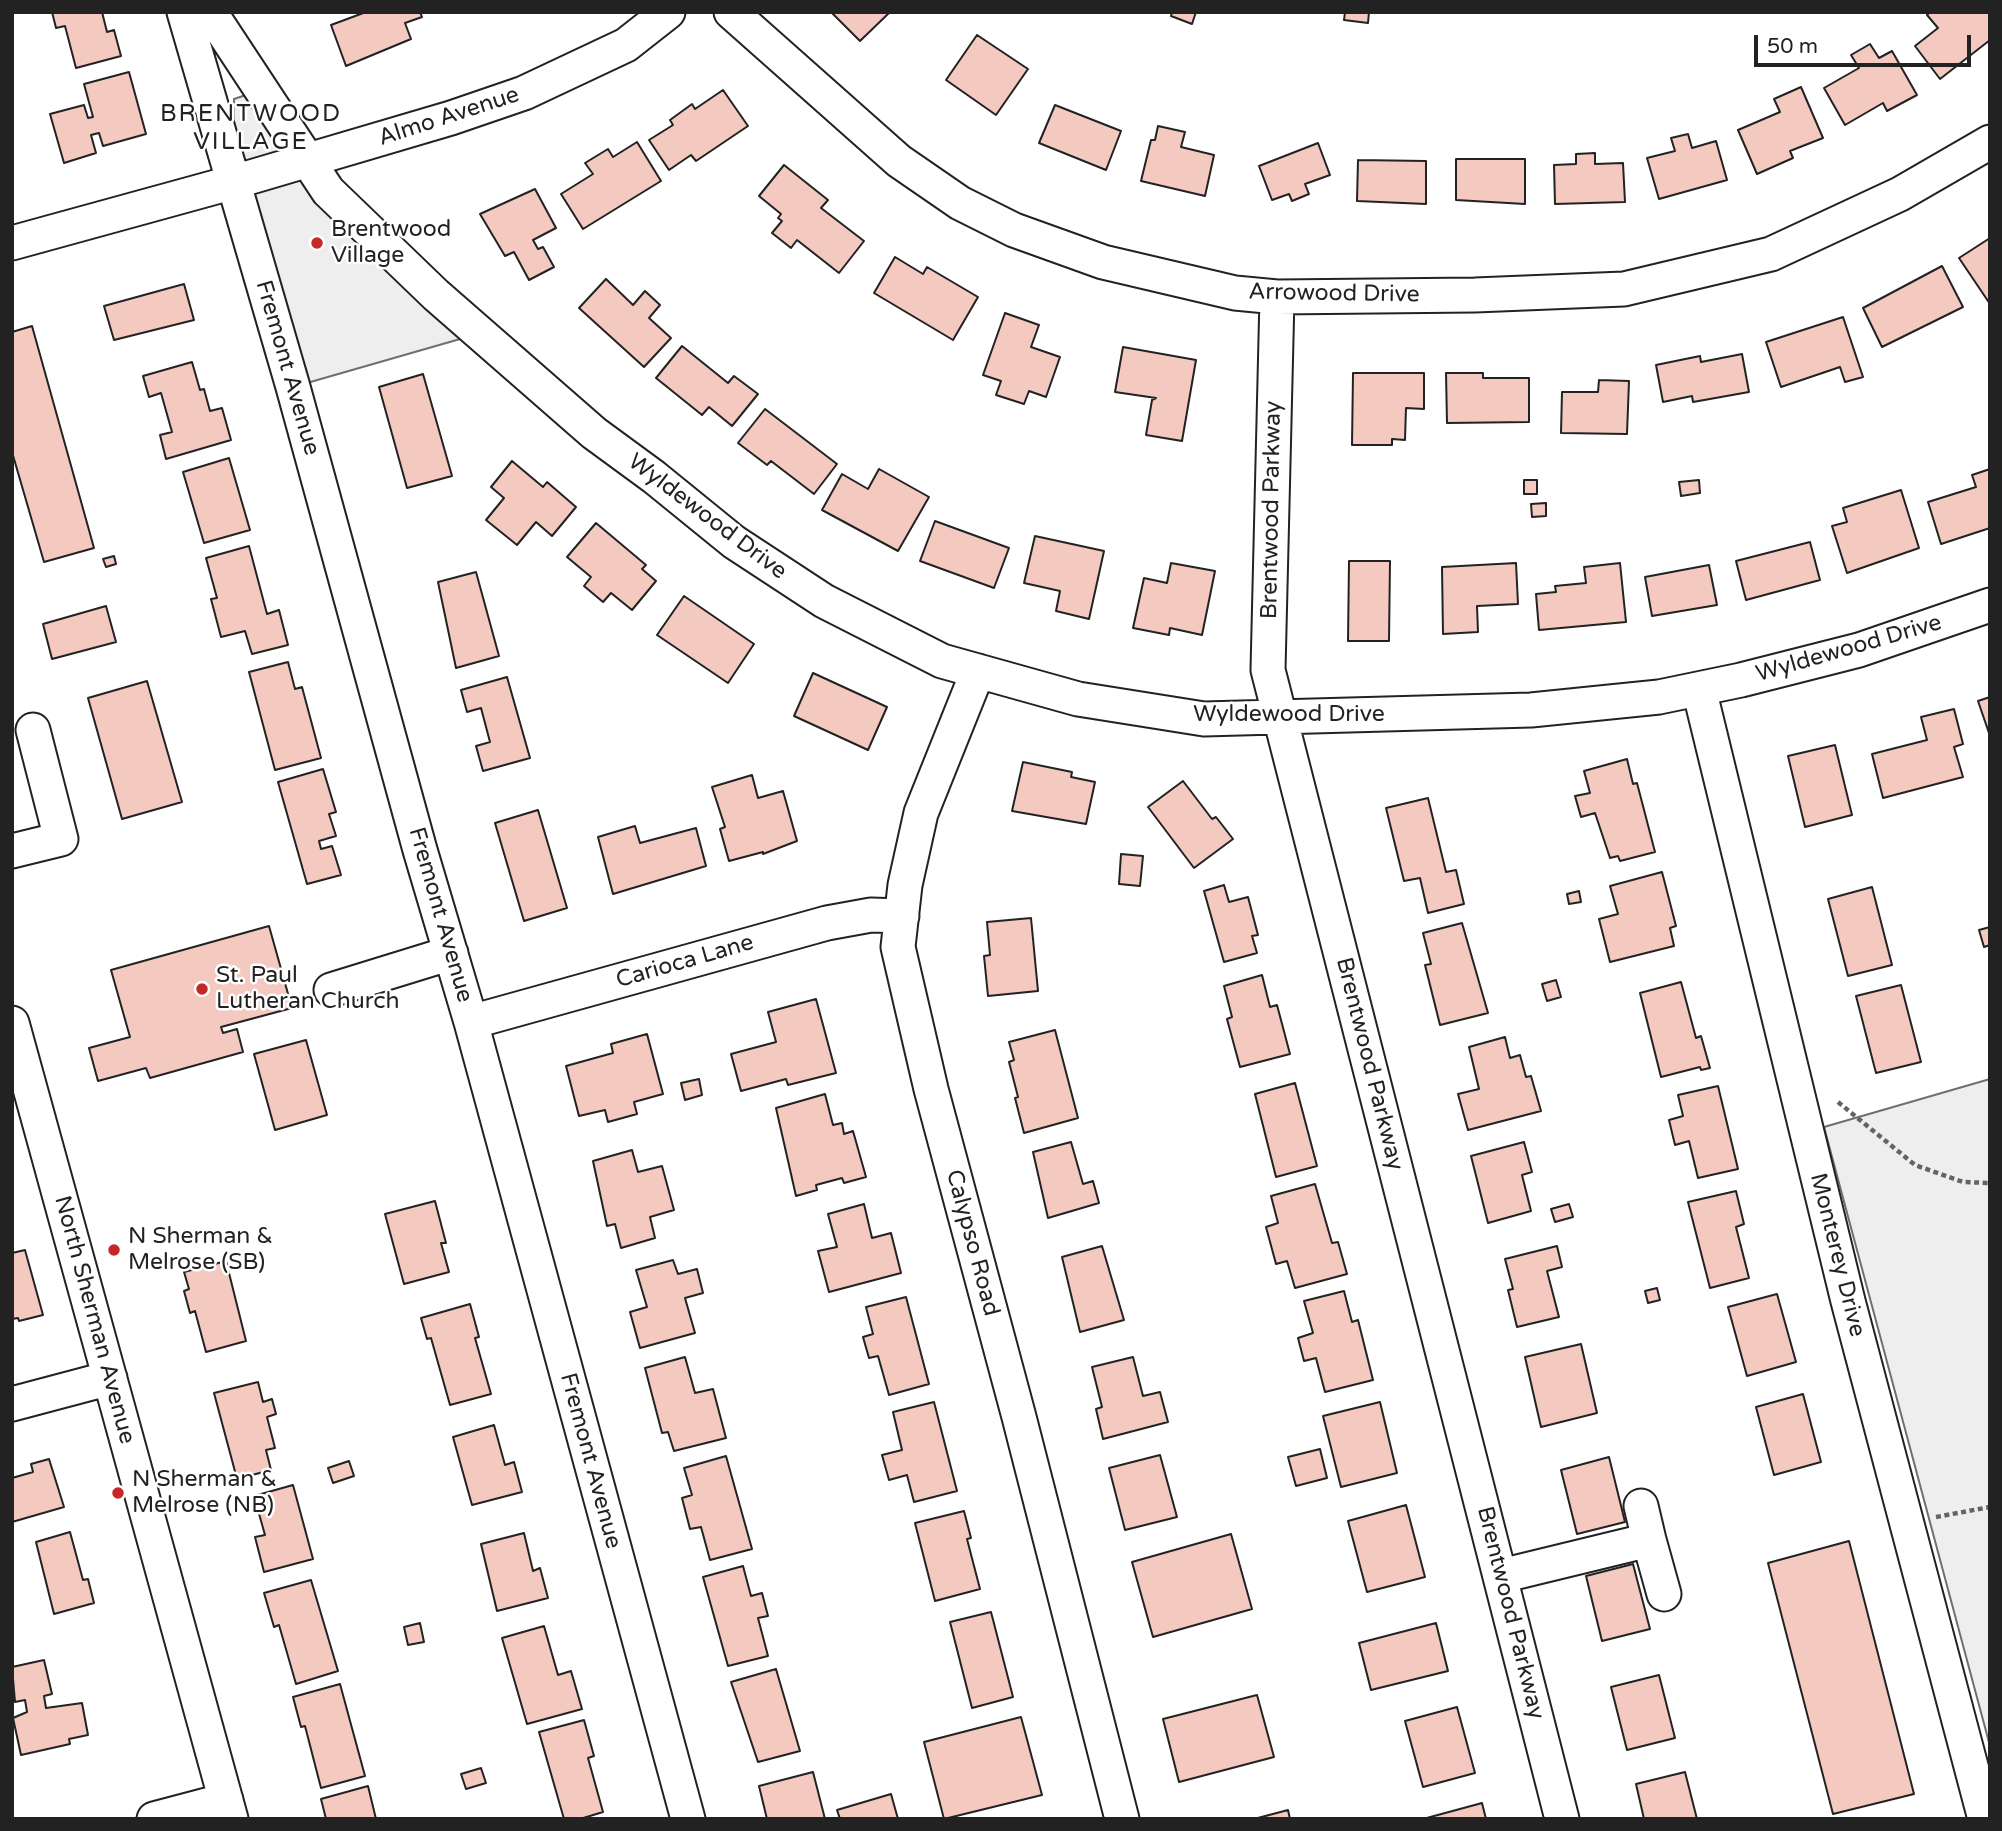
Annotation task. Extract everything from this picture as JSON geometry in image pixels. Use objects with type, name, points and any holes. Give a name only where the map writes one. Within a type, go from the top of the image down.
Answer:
[{"type":"street","name":"Fremont Avenue","points":[[184,12],[471,1022],[688,1819]]},
{"type":"street","name":"Wyldewood Drive","points":[[210,12],[328,191],[436,295],[594,433],[654,477],[734,542],[824,601],[942,661],[1078,699],[1191,717],[1281,718],[1531,710],[1699,689],[1859,650],[1990,606]]},
{"type":"street","name":"Almo Avenue","points":[[12,243],[306,161],[451,118],[524,93],[626,46],[668,12]]},
{"type":"street","name":"Arrowood Drive","points":[[731,12],[899,161],[960,203],[1014,230],[1103,262],[1235,293],[1276,297],[1475,295],[1624,289],[1771,254],[1900,194],[1990,142]]},
{"type":"street","name":"Brentwood Parkway","points":[[1276,297],[1268,670],[1562,1819]]},
{"type":"street","name":"Calypso Road","points":[[978,671],[921,813],[905,885],[898,947],[931,1089],[1019,1417],[1122,1819]]},
{"type":"street","name":"Monterey Drive","points":[[1699,689],[1832,1234],[1985,1819]]},
{"type":"street","points":[[12,850],[61,839],[33,730]]},
{"type":"street","name":"Carioca Lane","points":[[471,1022],[827,923],[872,915],[902,916]]},
{"type":"street","points":[[331,990],[451,953]]},
{"type":"street","name":"North Sherman Avenue","points":[[12,1023],[229,1809]]},
{"type":"street","points":[[12,1404],[110,1378]]},
{"type":"street","points":[[1641,1506],[1664,1594]]},
{"type":"street","points":[[1501,1576],[1649,1540]]},
{"type":"street","points":[[154,1819],[229,1809]]},
{"type":"path","points":[[1838,1102],[1915,1165],[1962,1182],[1990,1183]]},
{"type":"path","points":[[1907,1523],[1990,1507]]},
{"type":"shaded area","name":"Brentwood Village","points":[[246,95],[481,333],[293,387],[234,182],[234,99]]},
{"type":"shaded area","points":[[1990,1079],[1990,1746],[1824,1127]]},
{"type":"building","points":[[52,12],[102,12],[107,32],[114,30],[121,56],[76,68],[65,26],[56,28]]},
{"type":"building","points":[[366,12],[420,12],[422,17],[405,23],[411,39],[346,66],[331,25]]},
{"type":"building","points":[[831,12],[890,12],[860,41]]},
{"type":"building","points":[[1172,12],[1196,12],[1192,24],[1171,16]]},
{"type":"building","points":[[1345,12],[1369,12],[1368,23],[1344,20]]},
{"type":"building","points":[[1930,12],[1990,12],[1990,40],[1940,79],[1915,46],[1938,28],[1927,15]]},
{"type":"building","points":[[977,35],[1028,69],[996,115],[946,80]]},
{"type":"building","points":[[1870,44],[1879,58],[1892,51],[1917,95],[1887,111],[1883,103],[1845,125],[1824,88],[1859,68],[1851,55]]},
{"type":"building","points":[[129,72],[146,134],[103,146],[99,133],[91,135],[96,153],[64,163],[50,114],[84,105],[88,118],[93,117],[84,84]]},
{"type":"building","points":[[1801,87],[1823,138],[1790,151],[1793,158],[1757,174],[1738,130],[1780,112],[1774,99]]},
{"type":"building","points":[[723,90],[748,126],[696,161],[691,155],[669,170],[649,140],[673,125],[670,120],[692,104],[695,109]]},
{"type":"building","points":[[1055,105],[1121,131],[1106,170],[1039,143]]},
{"type":"building","points":[[1158,126],[1185,132],[1181,147],[1214,155],[1205,196],[1141,181],[1151,140],[1155,140]]},
{"type":"building","points":[[1688,134],[1692,148],[1716,141],[1727,180],[1659,199],[1647,158],[1675,151],[1671,138]]},
{"type":"building","points":[[637,142],[661,181],[583,229],[561,194],[593,174],[585,163],[608,149],[613,157]]},
{"type":"building","points":[[1318,143],[1330,175],[1305,184],[1309,194],[1292,201],[1289,194],[1272,200],[1259,166]]},
{"type":"building","points":[[1595,153],[1595,164],[1623,163],[1625,202],[1555,204],[1554,165],[1576,164],[1576,154]]},
{"type":"building","points":[[1456,159],[1525,159],[1525,204],[1456,200]]},
{"type":"building","points":[[1358,160],[1426,161],[1426,204],[1357,201]]},
{"type":"building","points":[[784,165],[828,200],[821,208],[864,241],[839,273],[797,240],[791,248],[772,233],[782,221],[778,218],[781,214],[759,196]]},
{"type":"building","points":[[535,189],[556,228],[533,240],[538,249],[543,247],[554,267],[529,280],[514,252],[505,256],[480,214]]},
{"type":"building","points":[[1990,238],[1990,304],[1959,258]]},
{"type":"building","points":[[895,257],[923,274],[927,267],[978,297],[953,340],[874,293]]},
{"type":"building","points":[[1942,266],[1963,307],[1882,347],[1863,308]]},
{"type":"building","points":[[606,279],[633,305],[645,291],[660,305],[649,318],[671,338],[644,367],[579,308]]},
{"type":"building","points":[[184,284],[194,320],[114,340],[104,306]]},
{"type":"building","points":[[1005,313],[1039,325],[1031,347],[1060,357],[1046,397],[1029,391],[1024,404],[996,395],[1001,381],[983,375]]},
{"type":"building","points":[[1843,317],[1863,377],[1845,382],[1840,367],[1781,387],[1766,342]]},
{"type":"building","points":[[32,326],[94,548],[44,562],[12,452],[12,332]]},
{"type":"building","points":[[682,346],[728,383],[734,376],[758,394],[732,426],[709,407],[702,415],[656,378]]},
{"type":"building","points":[[1123,347],[1196,360],[1182,441],[1146,435],[1152,400],[1156,398],[1115,392]]},
{"type":"building","points":[[1742,354],[1749,392],[1693,402],[1692,396],[1663,402],[1656,365],[1700,356],[1701,362]]},
{"type":"building","points":[[192,362],[200,390],[204,389],[210,411],[222,408],[231,440],[166,459],[160,435],[172,432],[161,393],[149,397],[143,376]]},
{"type":"building","points":[[1353,373],[1424,373],[1424,409],[1406,408],[1405,440],[1392,439],[1392,445],[1352,445]]},
{"type":"building","points":[[1446,373],[1483,373],[1483,378],[1529,378],[1529,422],[1447,423]]},
{"type":"building","points":[[423,374],[452,476],[407,488],[379,387]]},
{"type":"building","points":[[1599,380],[1629,381],[1627,434],[1561,433],[1562,392],[1598,392]]},
{"type":"building","points":[[765,409],[837,464],[814,494],[771,461],[767,465],[738,443]]},
{"type":"building","points":[[229,458],[250,530],[204,543],[183,472]]},
{"type":"building","points":[[512,461],[543,487],[547,482],[576,507],[552,536],[536,522],[517,545],[486,520],[504,498],[491,487]]},
{"type":"building","points":[[879,469],[929,497],[898,551],[822,510],[842,474],[868,489]]},
{"type":"building","points":[[1990,469],[1990,528],[1941,544],[1928,502],[1976,487],[1972,475]]},
{"type":"building","points":[[1524,480],[1537,480],[1537,494],[1524,494]]},
{"type":"building","points":[[1699,480],[1700,493],[1681,496],[1679,482]]},
{"type":"building","points":[[1901,490],[1919,548],[1847,573],[1832,526],[1847,522],[1843,508]]},
{"type":"building","points":[[1546,503],[1546,516],[1532,517],[1531,504]]},
{"type":"building","points":[[935,521],[1009,548],[994,588],[920,561]]},
{"type":"building","points":[[596,523],[646,565],[642,569],[656,581],[632,610],[611,593],[603,602],[584,586],[591,577],[567,557]]},
{"type":"building","points":[[1035,536],[1104,551],[1089,619],[1056,611],[1060,591],[1024,583]]},
{"type":"building","points":[[1810,542],[1820,580],[1746,600],[1736,561]]},
{"type":"building","points":[[249,546],[267,614],[279,610],[288,645],[252,654],[245,631],[221,637],[211,599],[217,598],[206,558]]},
{"type":"building","points":[[114,556],[116,564],[106,567],[103,559]]},
{"type":"building","points":[[1349,561],[1390,561],[1389,641],[1348,641]]},
{"type":"building","points":[[1171,563],[1215,571],[1202,635],[1170,628],[1169,635],[1133,628],[1144,578],[1167,583]]},
{"type":"building","points":[[1516,563],[1518,604],[1477,606],[1478,632],[1443,634],[1442,567]]},
{"type":"building","points":[[1620,563],[1626,622],[1539,630],[1536,594],[1556,592],[1555,586],[1586,583],[1584,567]]},
{"type":"building","points":[[1709,565],[1717,605],[1652,616],[1645,577]]},
{"type":"building","points":[[476,572],[499,656],[456,668],[438,582]]},
{"type":"building","points":[[684,596],[754,644],[728,683],[657,635]]},
{"type":"building","points":[[106,606],[116,642],[52,659],[43,624]]},
{"type":"building","points":[[288,662],[295,689],[302,687],[321,758],[275,770],[249,672]]},
{"type":"building","points":[[813,673],[887,707],[868,750],[794,716]]},
{"type":"building","points":[[507,677],[530,758],[483,771],[476,746],[490,742],[481,708],[467,712],[461,690]]},
{"type":"building","points":[[147,681],[182,802],[122,819],[88,698]]},
{"type":"building","points":[[1990,697],[1990,736],[1978,701]]},
{"type":"building","points":[[1954,709],[1963,744],[1954,747],[1963,777],[1883,798],[1872,754],[1927,740],[1921,717]]},
{"type":"building","points":[[1835,745],[1852,815],[1805,827],[1788,756]]},
{"type":"building","points":[[1627,759],[1633,784],[1637,783],[1655,852],[1620,861],[1618,856],[1610,858],[1595,813],[1581,817],[1575,796],[1590,793],[1584,771]]},
{"type":"building","points":[[1023,762],[1072,772],[1071,777],[1095,782],[1086,824],[1012,811]]},
{"type":"building","points":[[323,769],[336,812],[329,814],[336,836],[319,841],[321,849],[332,846],[341,875],[307,884],[278,782]]},
{"type":"building","points":[[752,775],[758,798],[783,791],[797,841],[763,854],[729,861],[720,829],[725,827],[712,787]]},
{"type":"building","points":[[1183,781],[1212,819],[1216,817],[1233,839],[1194,868],[1148,807]]},
{"type":"building","points":[[1428,798],[1446,872],[1456,870],[1464,904],[1428,913],[1420,878],[1404,881],[1386,808]]},
{"type":"building","points":[[538,810],[567,908],[524,921],[495,823]]},
{"type":"building","points":[[635,826],[640,843],[696,828],[706,866],[613,894],[598,837]]},
{"type":"building","points":[[1121,854],[1143,856],[1140,886],[1119,884]]},
{"type":"building","points":[[1662,872],[1676,926],[1670,928],[1674,946],[1610,962],[1599,919],[1618,914],[1610,886]]},
{"type":"building","points":[[1224,885],[1229,902],[1248,897],[1258,935],[1252,936],[1257,953],[1224,962],[1204,891]]},
{"type":"building","points":[[1872,887],[1892,965],[1848,976],[1828,899]]},
{"type":"building","points":[[1579,891],[1581,902],[1569,904],[1567,894]]},
{"type":"building","points":[[1031,918],[1038,991],[988,996],[984,956],[990,955],[987,922]]},
{"type":"building","points":[[1462,923],[1488,1013],[1440,1025],[1425,965],[1431,964],[1423,933]]},
{"type":"building","name":"St. Paul Lutheran Church","points":[[269,926],[292,1008],[221,1027],[223,1033],[237,1029],[243,1052],[150,1078],[146,1068],[98,1081],[89,1048],[130,1037],[111,970]]},
{"type":"building","points":[[1990,927],[1990,945],[1984,947],[1979,930]]},
{"type":"building","points":[[1262,975],[1270,1007],[1277,1005],[1290,1054],[1240,1067],[1227,1019],[1232,1017],[1224,986]]},
{"type":"building","points":[[1556,980],[1561,997],[1547,1001],[1542,984]]},
{"type":"building","points":[[1681,982],[1696,1038],[1701,1036],[1710,1068],[1701,1070],[1700,1067],[1661,1077],[1640,993]]},
{"type":"building","points":[[1901,985],[1921,1062],[1876,1073],[1856,996]]},
{"type":"building","points":[[816,999],[836,1073],[788,1085],[786,1079],[741,1091],[731,1054],[776,1042],[768,1012]]},
{"type":"building","points":[[1055,1030],[1078,1118],[1024,1133],[1009,1062],[1014,1060],[1009,1042]]},
{"type":"building","points":[[647,1034],[663,1094],[634,1102],[637,1114],[608,1122],[605,1110],[579,1116],[566,1066],[613,1053],[611,1044]]},
{"type":"building","points":[[1505,1037],[1510,1058],[1520,1055],[1526,1077],[1531,1076],[1541,1111],[1468,1130],[1458,1094],[1479,1089],[1469,1047]]},
{"type":"building","points":[[306,1040],[327,1115],[275,1130],[254,1054]]},
{"type":"building","points":[[699,1079],[702,1095],[685,1100],[681,1083]]},
{"type":"building","points":[[1295,1083],[1317,1166],[1276,1177],[1255,1094]]},
{"type":"building","points":[[1718,1086],[1738,1169],[1698,1178],[1689,1141],[1675,1145],[1669,1120],[1683,1116],[1678,1095]]},
{"type":"building","points":[[825,1094],[833,1125],[842,1123],[844,1134],[853,1131],[866,1177],[844,1183],[842,1178],[816,1185],[817,1190],[796,1196],[776,1108]]},
{"type":"building","points":[[1071,1142],[1083,1184],[1093,1181],[1099,1203],[1048,1218],[1033,1152]]},
{"type":"building","points":[[1524,1142],[1532,1172],[1522,1175],[1531,1211],[1488,1223],[1471,1156]]},
{"type":"building","points":[[632,1150],[638,1172],[662,1166],[674,1210],[650,1217],[655,1238],[621,1248],[615,1224],[607,1226],[593,1161]]},
{"type":"building","points":[[1315,1184],[1332,1243],[1338,1242],[1347,1274],[1295,1288],[1287,1261],[1276,1264],[1266,1227],[1278,1223],[1271,1196]]},
{"type":"building","points":[[1736,1191],[1744,1224],[1736,1227],[1749,1278],[1710,1288],[1688,1202]]},
{"type":"building","points":[[435,1201],[446,1243],[441,1243],[449,1272],[404,1284],[385,1214]]},
{"type":"building","points":[[864,1204],[872,1238],[891,1233],[901,1273],[829,1292],[818,1251],[837,1247],[828,1214]]},
{"type":"building","points":[[1569,1204],[1573,1217],[1555,1222],[1551,1209]]},
{"type":"building","points":[[1102,1246],[1124,1320],[1080,1332],[1062,1257]]},
{"type":"building","points":[[1557,1246],[1562,1267],[1547,1271],[1559,1317],[1517,1327],[1508,1290],[1513,1289],[1505,1259]]},
{"type":"building","points":[[25,1250],[43,1315],[19,1321],[18,1318],[12,1319],[12,1253]]},
{"type":"building","points":[[673,1260],[678,1274],[697,1269],[703,1293],[685,1298],[695,1333],[640,1348],[630,1312],[647,1307],[636,1270]]},
{"type":"building","points":[[226,1261],[246,1341],[206,1352],[195,1311],[190,1313],[184,1291],[189,1289],[184,1272]]},
{"type":"building","points":[[1657,1288],[1660,1300],[1648,1303],[1645,1291]]},
{"type":"building","points":[[1344,1291],[1352,1322],[1358,1320],[1373,1380],[1325,1392],[1316,1358],[1304,1361],[1298,1338],[1313,1333],[1304,1301]]},
{"type":"building","points":[[1777,1294],[1796,1362],[1747,1376],[1728,1307]]},
{"type":"building","points":[[906,1297],[929,1384],[889,1395],[878,1356],[869,1358],[863,1337],[873,1334],[866,1307]]},
{"type":"building","points":[[470,1304],[479,1337],[475,1338],[491,1394],[450,1405],[431,1338],[427,1339],[421,1318]]},
{"type":"building","points":[[1581,1344],[1597,1413],[1541,1427],[1525,1357]]},
{"type":"building","points":[[685,1357],[695,1393],[713,1389],[726,1438],[674,1451],[668,1432],[662,1433],[645,1368]]},
{"type":"building","points":[[1133,1357],[1143,1396],[1160,1392],[1168,1422],[1103,1439],[1096,1409],[1102,1407],[1092,1367]]},
{"type":"building","points":[[258,1382],[263,1402],[272,1399],[276,1414],[267,1417],[275,1448],[266,1450],[271,1470],[237,1479],[214,1393]]},
{"type":"building","points":[[1803,1394],[1821,1462],[1774,1475],[1756,1407]]},
{"type":"building","points":[[934,1402],[957,1491],[914,1502],[907,1475],[889,1480],[882,1455],[902,1450],[893,1412]]},
{"type":"building","points":[[1380,1402],[1397,1473],[1341,1487],[1323,1416]]},
{"type":"building","points":[[494,1425],[505,1465],[514,1462],[522,1492],[472,1505],[453,1437]]},
{"type":"building","points":[[1320,1449],[1327,1478],[1296,1486],[1288,1457]]},
{"type":"building","points":[[1160,1455],[1177,1517],[1125,1530],[1109,1468]]},
{"type":"building","points":[[726,1456],[752,1549],[710,1560],[701,1527],[690,1529],[682,1498],[692,1495],[684,1468]]},
{"type":"building","points":[[1609,1457],[1625,1522],[1577,1534],[1561,1470]]},
{"type":"building","points":[[49,1459],[64,1507],[12,1522],[12,1478],[33,1472],[31,1464]]},
{"type":"building","points":[[349,1461],[354,1476],[333,1483],[328,1468]]},
{"type":"building","points":[[293,1485],[313,1559],[264,1572],[255,1537],[265,1535],[254,1496]]},
{"type":"building","points":[[1406,1505],[1425,1577],[1367,1592],[1348,1521]]},
{"type":"building","points":[[964,1511],[971,1538],[967,1539],[980,1589],[935,1601],[915,1523]]},
{"type":"building","points":[[70,1532],[83,1580],[88,1579],[94,1603],[54,1614],[36,1542]]},
{"type":"building","points":[[524,1533],[533,1571],[540,1568],[548,1598],[497,1611],[481,1544]]},
{"type":"building","points":[[1231,1534],[1252,1609],[1153,1637],[1132,1562]]},
{"type":"building","points":[[1849,1541],[1914,1794],[1833,1814],[1768,1563]]},
{"type":"building","points":[[1633,1564],[1650,1629],[1602,1641],[1586,1576]]},
{"type":"building","points":[[743,1566],[751,1596],[762,1593],[768,1616],[758,1618],[768,1656],[728,1666],[703,1577]]},
{"type":"building","points":[[311,1580],[338,1671],[296,1684],[279,1625],[274,1627],[264,1593]]},
{"type":"building","points":[[991,1612],[1013,1697],[972,1708],[950,1622]]},
{"type":"building","points":[[420,1623],[424,1642],[408,1645],[404,1627]]},
{"type":"building","points":[[1436,1623],[1448,1671],[1371,1690],[1359,1643]]},
{"type":"building","points":[[544,1626],[558,1675],[571,1671],[582,1709],[527,1724],[502,1638]]},
{"type":"building","points":[[44,1660],[52,1694],[44,1696],[46,1708],[82,1703],[88,1735],[69,1739],[70,1744],[21,1755],[13,1718],[27,1712],[25,1700],[15,1702],[12,1667]]},
{"type":"building","points":[[776,1669],[800,1751],[758,1762],[731,1682]]},
{"type":"building","points":[[1659,1675],[1675,1738],[1627,1750],[1611,1687]]},
{"type":"building","points":[[340,1684],[365,1776],[321,1788],[305,1726],[301,1727],[293,1697]]},
{"type":"building","points":[[1257,1695],[1274,1757],[1179,1782],[1163,1719]]},
{"type":"building","points":[[1457,1707],[1475,1773],[1423,1787],[1405,1721]]},
{"type":"building","points":[[1021,1717],[1042,1795],[944,1819],[924,1742]]},
{"type":"building","points":[[584,1720],[594,1756],[588,1758],[603,1812],[580,1819],[564,1819],[539,1732]]},
{"type":"building","points":[[481,1768],[486,1783],[466,1789],[461,1774]]},
{"type":"building","points":[[813,1772],[825,1819],[767,1819],[759,1786]]},
{"type":"building","points":[[1685,1772],[1697,1819],[1644,1819],[1636,1784]]},
{"type":"building","points":[[368,1786],[376,1819],[326,1819],[321,1799]]},
{"type":"building","points":[[891,1794],[898,1819],[840,1819],[837,1810]]},
{"type":"building","points":[[1482,1803],[1486,1819],[1423,1819]]},
{"type":"building","points":[[1288,1810],[1290,1819],[1254,1819]]},
{"type":"place","name":"Brentwood Village","points":[[317,243]]},
{"type":"place","name":"St. Paul Lutheran Church","points":[[202,989]]},
{"type":"place","name":"N Sherman & Melrose (SB)","points":[[114,1250]]},
{"type":"place","name":"N Sherman & Melrose (NB)","points":[[118,1493]]},
{"type":"district","name":"BRENTWOOD VILLAGE","points":[[251,129]]}]
